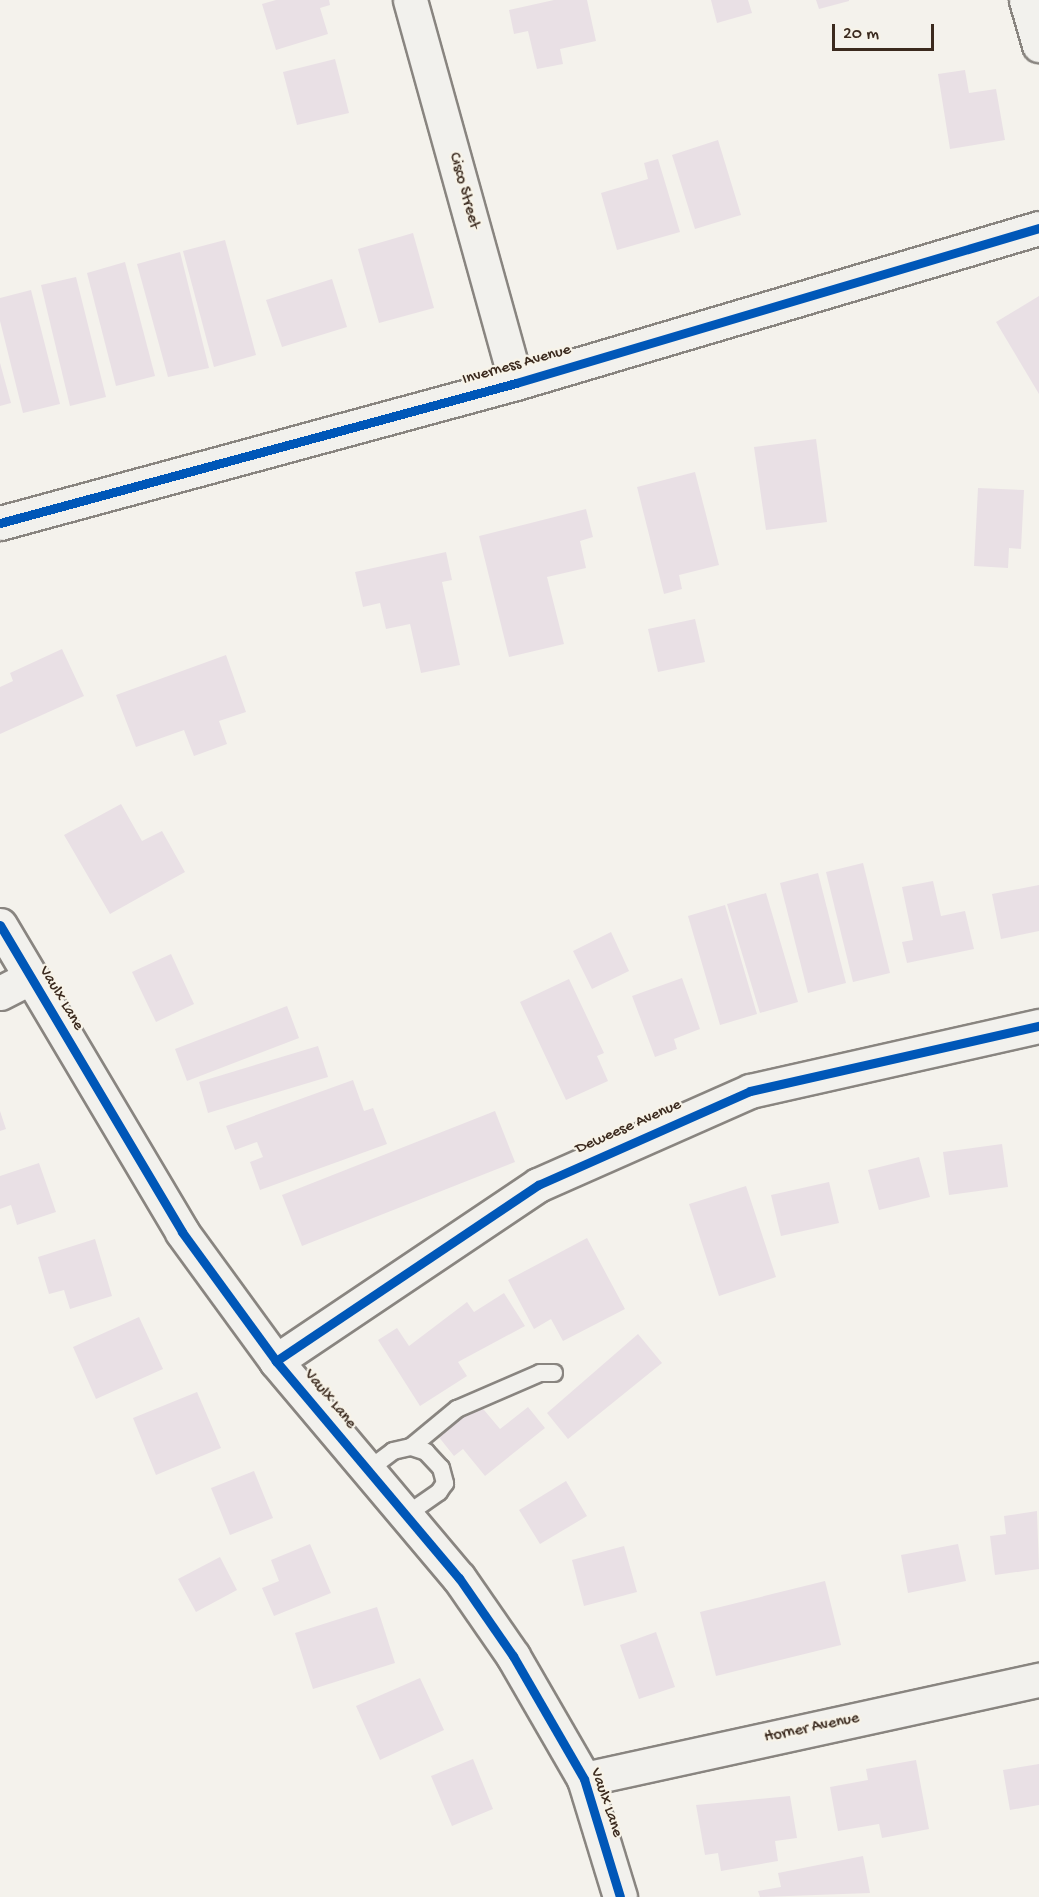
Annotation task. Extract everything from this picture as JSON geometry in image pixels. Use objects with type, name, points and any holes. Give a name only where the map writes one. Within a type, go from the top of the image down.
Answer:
[{"type":"street","name":"Cisco Street","points":[[410,0],[516,383]]},
{"type":"street","points":[[1026,0],[1039,45]]},
{"type":"street","name":"Inverness Avenue","points":[[0,523],[516,383],[1039,228]]},
{"type":"street","name":"Vaulx Lane","points":[[0,926],[182,1233],[276,1361],[459,1578],[513,1656],[584,1779],[620,1897]]},
{"type":"street","points":[[0,993],[30,978]]},
{"type":"street","name":"Deweese Avenue","points":[[276,1361],[538,1185],[739,1096],[1039,1026]]},
{"type":"street","name":"Horner Avenue","points":[[584,1779],[1039,1680]]},
{"type":"lane","points":[[368,1470],[393,1451],[411,1447],[457,1410],[540,1373],[554,1373]]},
{"type":"lane","points":[[406,1515],[445,1483],[441,1468],[426,1452],[411,1447]]},
{"type":"building","points":[[276,0],[329,0],[330,5],[320,8],[328,34],[276,50],[262,4]]},
{"type":"building","points":[[554,0],[587,0],[596,41],[560,49],[563,64],[537,69],[528,31],[514,34],[509,10]]},
{"type":"building","points":[[711,0],[748,0],[752,13],[717,23]]},
{"type":"building","points":[[816,0],[849,0],[849,1],[819,9]]},
{"type":"building","points":[[335,59],[349,113],[297,125],[283,72]]},
{"type":"building","points":[[965,70],[969,93],[996,89],[1005,140],[950,149],[938,74]]},
{"type":"building","points":[[718,140],[741,215],[695,229],[672,155]]},
{"type":"building","points":[[658,159],[680,232],[617,250],[601,193],[648,179],[644,163]]},
{"type":"building","points":[[413,233],[434,308],[379,323],[358,249]]},
{"type":"building","points":[[225,240],[256,355],[214,367],[183,251]]},
{"type":"building","points":[[180,252],[209,368],[168,377],[137,264]]},
{"type":"building","points":[[125,262],[155,376],[116,386],[87,273]]},
{"type":"building","points":[[76,277],[106,397],[70,406],[41,285]]},
{"type":"building","points":[[332,279],[347,327],[282,347],[266,300]]},
{"type":"building","points":[[31,290],[60,404],[23,413],[0,321],[0,298]]},
{"type":"building","points":[[1039,296],[1039,394],[996,322]]},
{"type":"building","points":[[0,363],[11,403],[0,406]]},
{"type":"building","points":[[816,439],[827,522],[766,530],[754,447]]},
{"type":"building","points":[[695,472],[719,565],[679,575],[682,589],[664,594],[637,487]]},
{"type":"building","points":[[978,488],[1024,490],[1021,549],[1009,548],[1008,568],[974,566]]},
{"type":"building","points":[[586,509],[593,537],[580,541],[586,568],[547,577],[564,644],[509,657],[479,536]]},
{"type":"building","points":[[446,552],[452,580],[442,582],[460,665],[421,673],[410,624],[386,629],[380,603],[363,607],[355,572]]},
{"type":"building","points":[[695,619],[705,662],[658,672],[648,629]]},
{"type":"building","points":[[62,649],[84,696],[0,734],[0,687],[13,681],[10,673]]},
{"type":"building","points":[[226,655],[246,712],[219,721],[227,744],[194,756],[184,730],[136,747],[116,695]]},
{"type":"building","points":[[121,804],[142,841],[162,831],[185,872],[110,914],[64,835]]},
{"type":"building","points":[[863,863],[890,973],[853,982],[826,872]]},
{"type":"building","points":[[818,873],[846,983],[808,993],[780,883]]},
{"type":"building","points":[[933,881],[941,916],[965,911],[974,949],[907,963],[902,942],[913,940],[902,887]]},
{"type":"building","points":[[1039,885],[1039,931],[1001,939],[992,894]]},
{"type":"building","points":[[766,893],[798,1002],[760,1013],[727,904]]},
{"type":"building","points":[[725,905],[757,1014],[720,1025],[688,916]]},
{"type":"building","points":[[611,932],[629,971],[592,989],[573,951]]},
{"type":"building","points":[[171,954],[194,1004],[156,1022],[132,972]]},
{"type":"building","points":[[682,978],[700,1029],[674,1039],[677,1049],[655,1057],[632,996]]},
{"type":"building","points":[[569,979],[604,1053],[597,1056],[608,1081],[566,1100],[520,1002]]},
{"type":"building","points":[[287,1006],[299,1038],[187,1081],[175,1049]]},
{"type":"building","points":[[318,1046],[328,1077],[208,1113],[199,1082]]},
{"type":"building","points":[[353,1080],[364,1111],[373,1108],[387,1144],[260,1190],[250,1162],[263,1157],[257,1142],[235,1150],[226,1126]]},
{"type":"building","points":[[0,1111],[6,1129],[0,1131]]},
{"type":"building","points":[[495,1111],[515,1162],[302,1246],[282,1195]]},
{"type":"building","points":[[1002,1144],[1008,1187],[949,1195],[943,1152]]},
{"type":"building","points":[[919,1157],[930,1197],[879,1210],[868,1170]]},
{"type":"building","points":[[39,1163],[56,1212],[17,1225],[11,1205],[0,1209],[0,1176]]},
{"type":"building","points":[[829,1182],[839,1223],[781,1236],[771,1195]]},
{"type":"building","points":[[746,1186],[776,1277],[719,1296],[689,1204]]},
{"type":"building","points":[[587,1238],[625,1309],[563,1341],[551,1319],[534,1329],[508,1280]]},
{"type":"building","points":[[95,1239],[112,1296],[70,1309],[64,1290],[49,1294],[38,1257]]},
{"type":"building","points":[[504,1293],[525,1326],[458,1362],[467,1376],[420,1406],[378,1340],[397,1328],[409,1346],[467,1302],[474,1312]]},
{"type":"building","points":[[139,1317],[163,1369],[96,1399],[73,1347]]},
{"type":"building","points":[[638,1334],[662,1363],[568,1439],[547,1413]]},
{"type":"building","points":[[197,1392],[221,1448],[156,1475],[133,1418]]},
{"type":"building","points":[[479,1404],[500,1429],[528,1407],[545,1428],[485,1476],[463,1449],[454,1456],[438,1436]]},
{"type":"building","points":[[254,1471],[273,1518],[230,1535],[211,1488]]},
{"type":"building","points":[[566,1481],[587,1516],[540,1544],[519,1510]]},
{"type":"building","points":[[1037,1511],[1039,1569],[995,1575],[990,1536],[1006,1534],[1004,1516]]},
{"type":"building","points":[[310,1544],[331,1593],[274,1616],[262,1588],[279,1581],[271,1560]]},
{"type":"building","points":[[958,1544],[966,1581],[908,1593],[901,1555]]},
{"type":"building","points":[[624,1546],[637,1592],[584,1606],[572,1560]]},
{"type":"building","points":[[220,1557],[237,1590],[196,1612],[178,1579]]},
{"type":"building","points":[[825,1581],[841,1645],[716,1676],[700,1612]]},
{"type":"building","points":[[377,1607],[395,1663],[313,1689],[295,1633]]},
{"type":"building","points":[[656,1632],[675,1687],[639,1699],[620,1645]]},
{"type":"building","points":[[420,1678],[444,1730],[380,1760],[356,1706]]},
{"type":"building","points":[[473,1759],[493,1809],[452,1826],[431,1776]]},
{"type":"building","points":[[916,1760],[929,1829],[882,1838],[879,1824],[838,1831],[830,1787],[868,1780],[866,1769]]},
{"type":"building","points":[[1039,1764],[1039,1805],[1010,1810],[1003,1770]]},
{"type":"building","points":[[790,1796],[797,1838],[775,1841],[778,1861],[721,1871],[718,1853],[705,1855],[696,1805]]},
{"type":"building","points":[[863,1856],[870,1893],[760,1897],[758,1891],[781,1887],[778,1873]]},
{"type":"cycle path","points":[[0,523],[516,383],[1039,228]]},
{"type":"cycle path","points":[[0,925],[182,1232],[276,1361],[459,1578],[513,1656],[584,1779],[620,1897]]},
{"type":"cycle path","points":[[276,1361],[538,1185],[750,1091],[1039,1026]]}]
